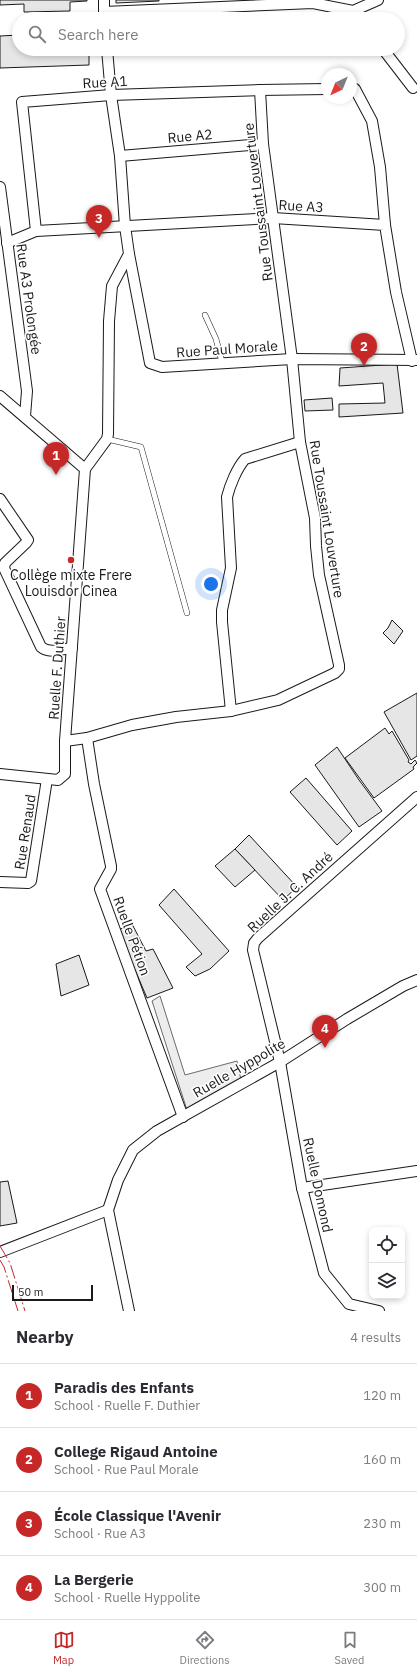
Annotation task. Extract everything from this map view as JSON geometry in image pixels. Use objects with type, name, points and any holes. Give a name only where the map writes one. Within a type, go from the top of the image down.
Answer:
[{"type":"street","points":[[104,0],[104,12]]},
{"type":"street","points":[[173,12],[312,4],[353,11],[378,0]]},
{"type":"street","points":[[0,396],[25,416],[85,470],[106,439],[108,320],[112,286],[129,254],[125,226],[120,156],[111,95],[108,56]]},
{"type":"street","points":[[388,56],[413,88]]},
{"type":"street","name":"Rue A1","points":[[36,231],[22,102],[111,95],[321,89]]},
{"type":"street","name":"Rue Toussaint Louverture","points":[[65,741],[87,738],[132,725],[176,717],[231,711],[278,700],[335,673],[339,669],[319,575],[315,518],[300,442],[292,359],[263,144],[260,90]]},
{"type":"street","points":[[357,93],[372,121],[380,167],[385,225],[396,292],[415,361]]},
{"type":"street","name":"Rue A2","points":[[120,156],[263,144]]},
{"type":"street","name":"Rue A3 Prolongée","points":[[0,187],[27,391],[25,416]]},
{"type":"street","name":"Rue A3","points":[[7,243],[36,231],[273,218],[385,225]]},
{"type":"street","name":"Rue Paul Morale","points":[[129,254],[150,363],[162,367],[222,362],[292,359],[415,361]]},
{"type":"street","points":[[231,711],[222,622],[222,610],[231,568],[228,492],[241,464],[245,459],[300,442]]},
{"type":"street","name":"Ruelle F. Duthier","points":[[47,779],[58,780],[64,774],[65,741],[85,470]]},
{"type":"street","points":[[0,499],[28,540],[5,563],[4,568],[40,647],[44,650],[50,651],[72,648]]},
{"type":"street","name":"Ruelle Pétion","points":[[87,738],[94,784],[111,866],[111,869],[100,890],[183,1117]]},
{"type":"street","points":[[0,774],[47,779]]},
{"type":"street","name":"Rue Renaud","points":[[0,882],[28,883],[31,881],[47,779]]},
{"type":"street","name":"Ruelle J. C. André","points":[[280,1062],[253,950],[254,943],[417,797]]},
{"type":"street","name":"Ruelle Hyppolite","points":[[108,1210],[118,1180],[133,1150],[157,1131],[280,1062],[347,1019],[403,986],[417,980]]},
{"type":"street","name":"Ruelle Domond","points":[[280,1062],[302,1188],[324,1273],[348,1308],[379,1311]]},
{"type":"street","points":[[302,1188],[417,1171]]},
{"type":"street","points":[[0,1252],[108,1210],[129,1311]]},
{"type":"lane","points":[[206,315],[216,339],[222,362]]},
{"type":"lane","points":[[106,439],[141,447],[187,613]]},
{"type":"shaded area","points":[[160,996],[185,1075],[237,1061],[241,1080],[187,1110],[152,1001]]},
{"type":"building","points":[[0,0],[87,1],[70,2],[70,11],[24,12],[24,4],[0,5]]},
{"type":"building","points":[[116,0],[159,0],[159,1],[116,3]]},
{"type":"building","points":[[12,35],[12,56],[89,56],[89,65],[0,68],[0,36]]},
{"type":"building","points":[[397,364],[403,413],[339,417],[339,404],[385,403],[383,383],[339,386],[340,368]]},
{"type":"building","points":[[332,398],[333,410],[305,411],[304,400]]},
{"type":"building","points":[[392,620],[403,631],[394,644],[383,633],[388,628]]},
{"type":"building","points":[[417,693],[417,756],[411,760],[384,712]]},
{"type":"building","points":[[385,728],[389,734],[392,731],[409,760],[408,762],[411,764],[415,760],[417,763],[413,767],[414,769],[374,798],[345,758]]},
{"type":"building","points":[[337,747],[382,811],[359,827],[315,765]]},
{"type":"building","points":[[306,778],[352,831],[337,845],[290,792]]},
{"type":"building","points":[[249,835],[297,887],[283,900],[235,849]]},
{"type":"building","points":[[235,849],[255,870],[235,887],[215,866]]},
{"type":"building","points":[[174,889],[229,951],[210,969],[195,976],[186,967],[202,954],[159,905]]},
{"type":"building","points":[[132,924],[146,951],[153,949],[173,988],[147,998],[118,930]]},
{"type":"building","points":[[79,955],[89,985],[61,996],[56,964]]},
{"type":"building","points":[[8,1181],[17,1223],[0,1226],[0,1182]]},
{"type":"power","points":[[0,1246],[10,1263],[25,1311]]},
{"type":"power","points":[[0,1260],[4,1267],[18,1311]]},
{"type":"place","name":"École Classique l'Avenir","points":[[99,238]]},
{"type":"place","name":"College Rigaud Antoine","points":[[364,366]]},
{"type":"place","name":"Paradis des Enfants","points":[[56,475]]},
{"type":"place","name":"Collège mixte Frere Louisdor Cinea","points":[[71,560]]},
{"type":"place","name":"La Bergerie","points":[[325,1048]]}]
